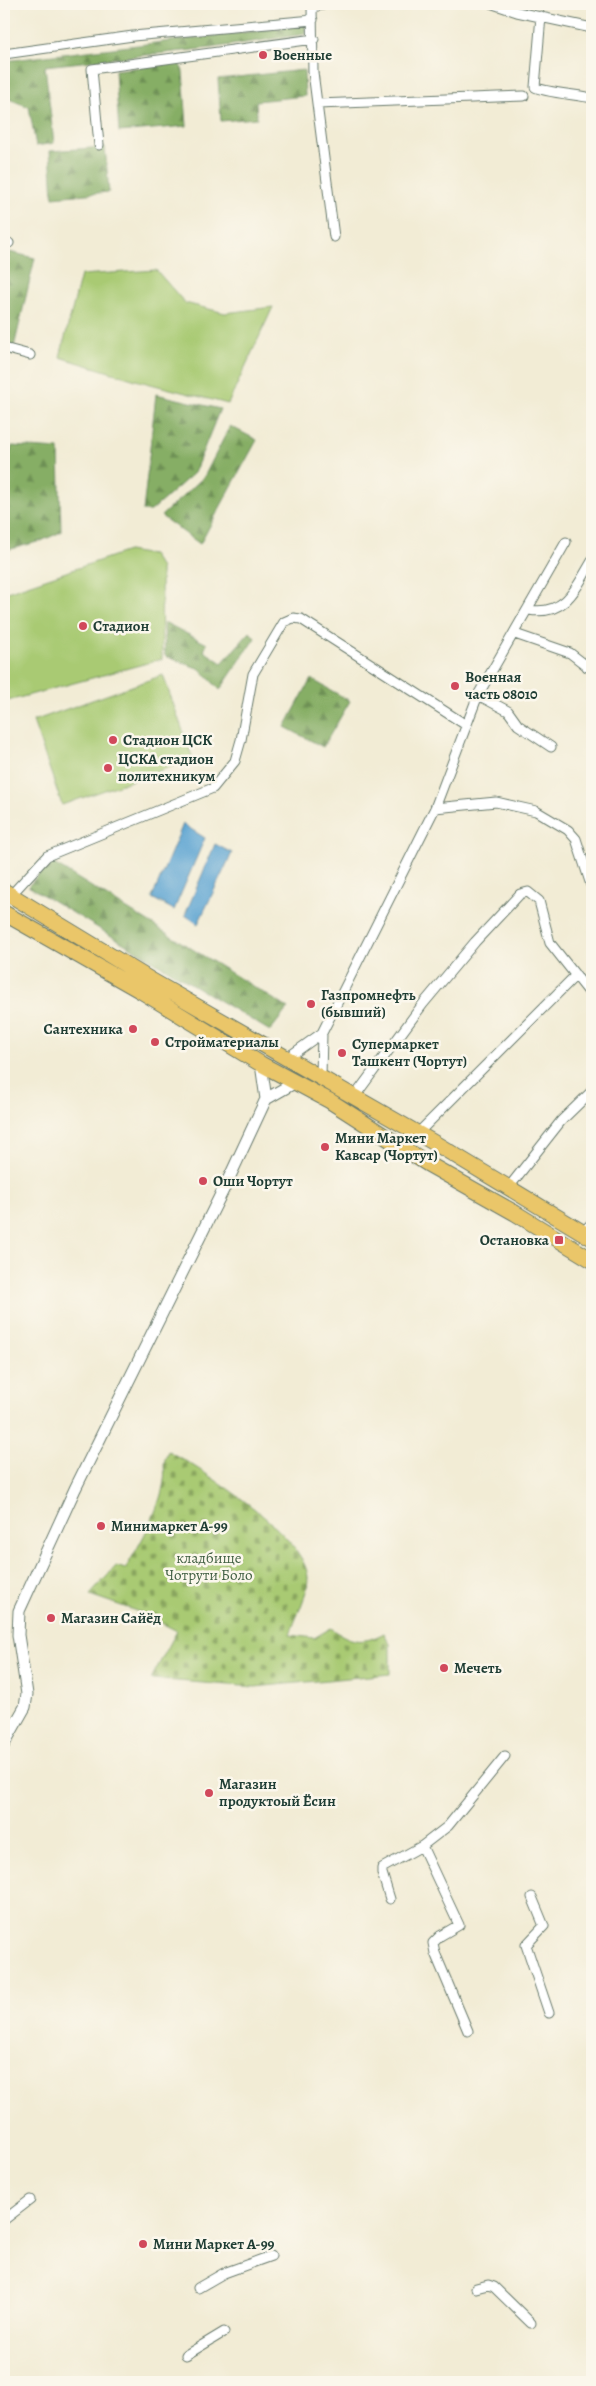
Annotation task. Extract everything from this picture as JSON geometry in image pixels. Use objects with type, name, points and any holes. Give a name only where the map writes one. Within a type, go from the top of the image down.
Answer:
[{"type":"main road","points":[[7,893],[261,1064],[330,1101],[428,1164],[514,1212],[592,1260]]},
{"type":"main road","points":[[4,912],[287,1058],[509,1187],[589,1231]]},
{"type":"main road","points":[[428,1164],[438,1145]]},
{"type":"street","points":[[327,4],[312,5],[313,72],[334,237]]},
{"type":"street","points":[[493,4],[517,12],[592,28]]},
{"type":"street","points":[[541,16],[535,87],[544,91],[571,93],[592,98]]},
{"type":"street","points":[[4,54],[133,36],[312,20]]},
{"type":"street","points":[[99,145],[92,69],[314,39]]},
{"type":"street","points":[[318,104],[524,96]]},
{"type":"street","points":[[4,348],[30,355]]},
{"type":"street","points":[[321,1077],[322,1033],[435,808],[478,695],[529,610],[566,542]]},
{"type":"street","points":[[529,610],[548,611],[566,601],[592,561]]},
{"type":"street","points":[[7,893],[47,856],[213,788],[235,761],[241,740],[252,674],[284,622],[293,618],[301,619],[466,725]]},
{"type":"street","points":[[515,634],[570,653],[590,668],[592,656]]},
{"type":"street","points":[[478,695],[508,711],[518,725],[552,747]]},
{"type":"street","points":[[435,808],[496,802],[536,811],[568,830],[576,838],[592,888]]},
{"type":"street","points":[[355,1096],[423,1004],[520,894],[528,892],[539,900],[550,943],[592,996]]},
{"type":"street","points":[[418,1133],[576,974]]},
{"type":"street","points":[[287,1058],[322,1033]]},
{"type":"street","points":[[4,1744],[25,1707],[27,1694],[18,1635],[19,1611],[75,1489],[231,1174],[266,1099],[261,1064]]},
{"type":"street","points":[[266,1099],[294,1083]]},
{"type":"street","points":[[509,1187],[560,1121],[592,1091]]},
{"type":"street","points":[[390,1899],[382,1868],[422,1846],[448,1826],[505,1756]]},
{"type":"street","points":[[422,1846],[459,1925],[440,1936],[433,1943],[435,1953],[468,2030]]},
{"type":"street","points":[[532,1897],[544,1926],[526,1945],[549,2013]]},
{"type":"street","points":[[4,2220],[30,2200]]},
{"type":"street","points":[[198,2288],[224,2274],[271,2256]]},
{"type":"street","points":[[476,2288],[488,2285],[494,2287],[531,2323]]},
{"type":"street","points":[[186,2355],[224,2332]]},
{"type":"green space","points":[[305,25],[306,34],[211,48],[45,66],[54,143],[36,146],[29,107],[4,97],[4,61]]},
{"type":"green space","points":[[179,63],[183,71],[187,126],[119,132],[115,70]]},
{"type":"green space","points":[[304,70],[305,96],[256,101],[257,118],[221,121],[218,79]]},
{"type":"green space","points":[[105,147],[109,192],[53,197],[50,151]]},
{"type":"green space","points":[[9,252],[35,258],[14,347],[4,344],[4,273]]},
{"type":"green space","points":[[156,270],[185,303],[225,313],[273,307],[228,404],[139,381],[60,357],[81,275]]},
{"type":"green space","points":[[156,394],[220,409],[194,473],[151,511],[143,511]]},
{"type":"green space","points":[[230,426],[257,440],[200,544],[161,516],[204,477]]},
{"type":"green space","points":[[12,446],[59,449],[61,532],[41,541],[4,551],[4,466],[7,466]]},
{"type":"green space","name":"Стадион","points":[[128,551],[152,555],[161,568],[162,659],[4,702],[4,593]]},
{"type":"green space","points":[[164,622],[207,644],[204,651],[222,663],[250,632],[255,638],[220,690],[200,669],[165,656]]},
{"type":"green space","name":"Стадион ЦСК","points":[[163,675],[193,759],[62,805],[33,721]]},
{"type":"green space","points":[[311,679],[350,701],[323,747],[285,727]]},
{"type":"green space","points":[[51,862],[288,1008],[270,1031],[28,886]]},
{"type":"green space","name":"кладбище Чотрути Боло","points":[[168,1451],[205,1473],[252,1506],[291,1544],[304,1563],[308,1580],[306,1593],[290,1635],[314,1638],[331,1628],[351,1639],[363,1640],[384,1633],[390,1644],[390,1674],[255,1687],[151,1679],[177,1631],[142,1613],[90,1595],[116,1566],[125,1569],[143,1538],[162,1492],[164,1464]]},
{"type":"water","points":[[183,824],[205,838],[174,910],[152,898]]},
{"type":"water","points":[[215,844],[232,853],[198,924],[185,915]]},
{"type":"place","name":"Военные","points":[[263,55]]},
{"type":"place","name":"Стадион","points":[[83,626]]},
{"type":"place","name":"Военная часть 08010","points":[[455,686]]},
{"type":"place","name":"Стадион ЦСК","points":[[113,740]]},
{"type":"place","name":"ЦСКА стадион политехникум","points":[[108,768]]},
{"type":"place","name":"Газпромнефть (бывший)","points":[[311,1004]]},
{"type":"place","name":"Сантехника","points":[[133,1029]]},
{"type":"place","name":"Стройматериалы","points":[[155,1042]]},
{"type":"place","name":"Супермаркет Ташкент (Чортут)","points":[[342,1053]]},
{"type":"place","name":"Мини Маркет Кавсар (Чортут)","points":[[325,1147]]},
{"type":"place","name":"Оши Чортут","points":[[203,1181]]},
{"type":"place","name":"Остановка","points":[[559,1240]]},
{"type":"place","name":"Минимаркет А-99","points":[[101,1526]]},
{"type":"place","name":"Магазин Сайёд","points":[[51,1618]]},
{"type":"place","name":"Мечеть","points":[[444,1668]]},
{"type":"place","name":"Магазин продуктоый Ёсин","points":[[209,1793]]},
{"type":"place","name":"Мини Маркет А-99","points":[[143,2244]]}]
